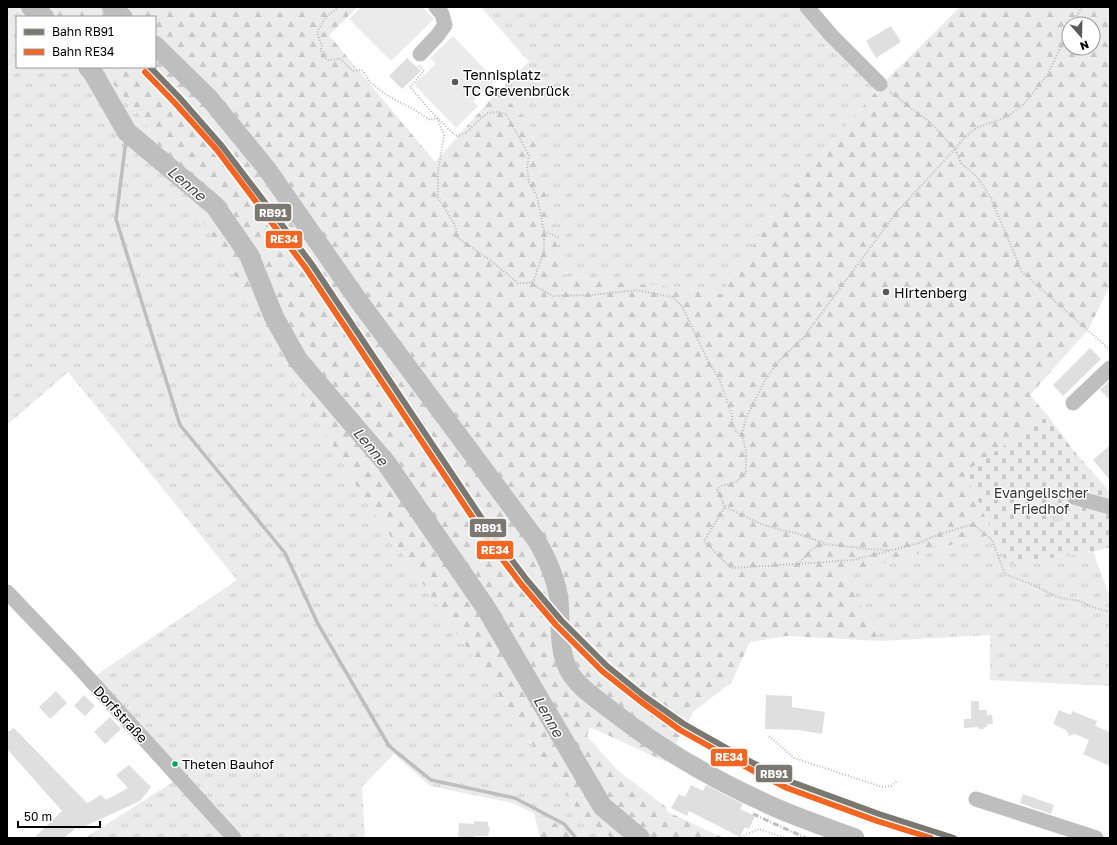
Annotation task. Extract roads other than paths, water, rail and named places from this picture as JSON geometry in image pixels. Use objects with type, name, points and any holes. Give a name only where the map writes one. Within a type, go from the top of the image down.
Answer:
[{"type":"main road","points":[[111,7],[122,16]]},
{"type":"main road","points":[[156,46],[209,98],[267,169],[358,300],[537,541],[549,564],[555,581],[559,599],[564,656],[577,683],[620,717],[663,747],[701,770],[739,791],[783,811],[855,838]]},
{"type":"street","points":[[420,54],[445,25],[442,14],[436,7]]},
{"type":"street","points":[[807,7],[831,35],[880,84]]},
{"type":"street","points":[[1073,402],[1110,368]]},
{"type":"street","points":[[1074,497],[1110,507]]},
{"type":"street","name":"Dorfstraße","points":[[7,592],[74,662],[234,838]]},
{"type":"street","points":[[976,799],[1096,838]]},
{"type":"waterway","name":"Lenne","points":[[31,7],[43,16]]},
{"type":"waterway","name":"Lenne","points":[[89,68],[127,132],[215,206],[249,255],[274,317],[298,360],[387,464],[486,608],[602,806],[640,838]]},
{"type":"waterway","points":[[127,132],[116,219],[180,425],[285,553],[318,624],[389,746],[431,780],[515,798],[564,824],[576,838]]},
{"type":"railway","points":[[753,814],[806,838]]},
{"type":"rail line","name":"RB91","points":[[151,68],[179,97],[222,146],[311,263],[493,535],[527,580],[561,620],[607,666],[644,696],[684,724],[753,763],[789,781],[879,814],[954,838]]},
{"type":"rail line","name":"RE34","points":[[145,72],[217,150],[305,267],[487,539],[521,584],[556,625],[602,671],[680,730],[787,788],[877,821],[931,838]]},
{"type":"place","name":"Tennisplatz TC Grevenbrück","points":[[455,82]]},
{"type":"place","name":"Hirtenberg","points":[[886,292]]},
{"type":"place","name":"Theten Bauhof","points":[[175,764]]},
{"type":"park label","name":"Evangelischer Friedhof","points":[[1041,500]]}]
